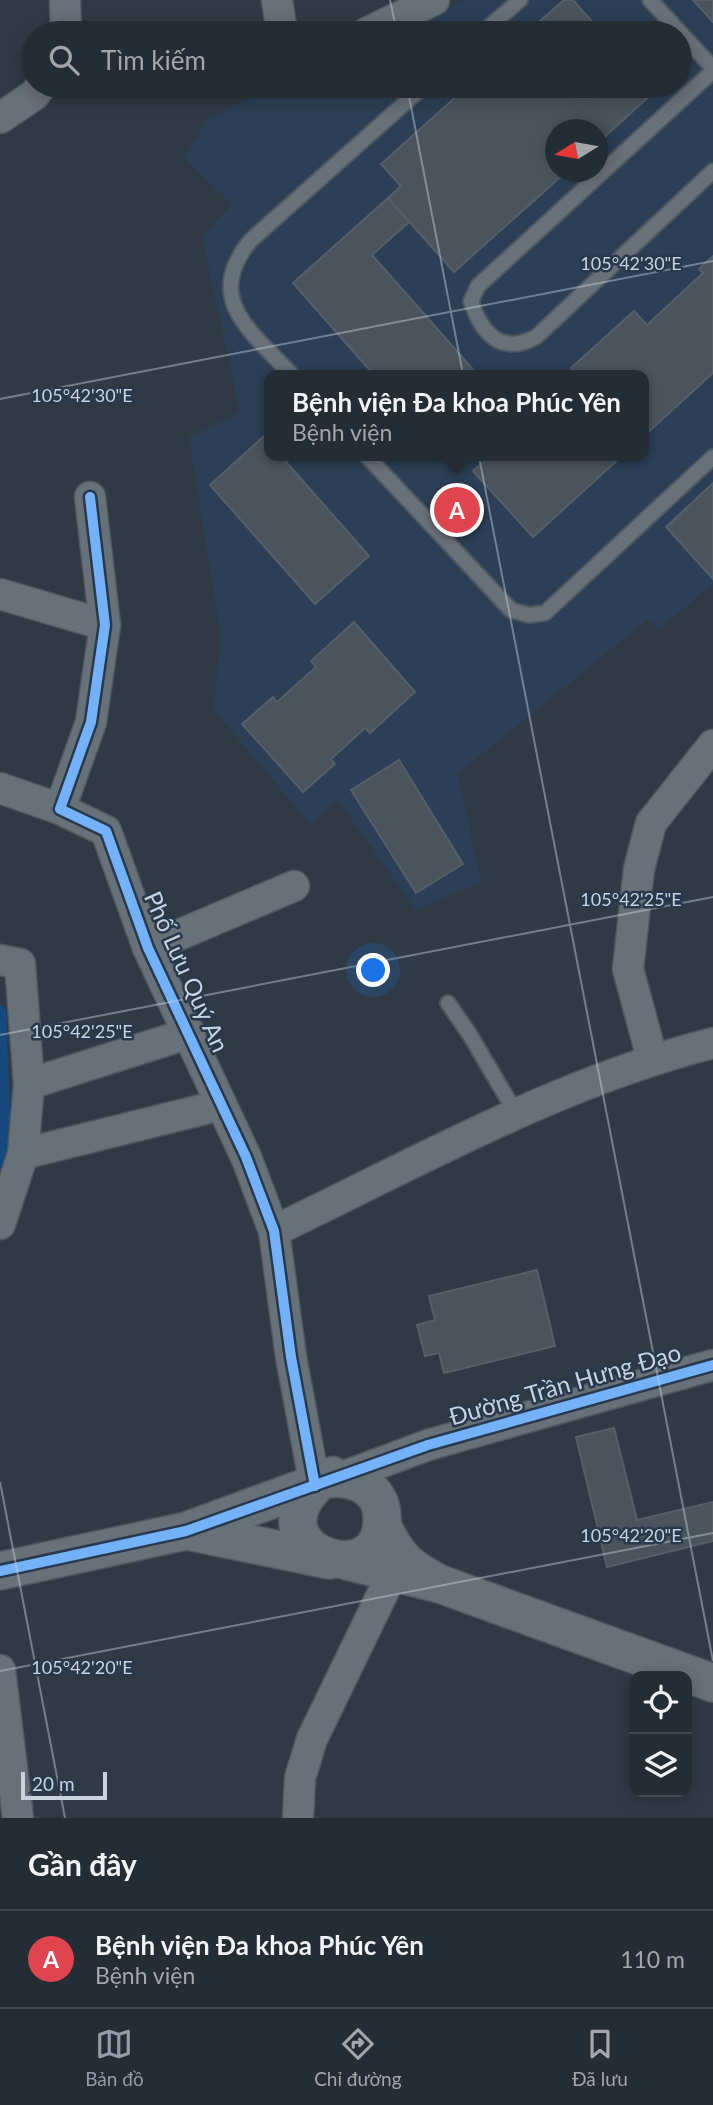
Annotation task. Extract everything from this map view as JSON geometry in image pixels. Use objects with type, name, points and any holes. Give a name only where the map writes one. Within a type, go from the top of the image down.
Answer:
[{"type":"street","points":[[65,0],[66,21]]},
{"type":"street","points":[[277,0],[280,21]]},
{"type":"street","points":[[391,21],[434,0]]},
{"type":"street","points":[[0,118],[30,98]]},
{"type":"street","points":[[60,809],[91,722],[105,625],[90,497]]},
{"type":"street","points":[[0,594],[105,625]]},
{"type":"street","points":[[652,1058],[628,969],[639,869],[652,823],[713,745]]},
{"type":"street","name":"Phố Lưu Quý An","points":[[0,788],[60,809],[106,831],[148,948],[246,1157],[274,1231],[321,1473]]},
{"type":"street","points":[[148,948],[295,886]]},
{"type":"street","points":[[0,960],[20,964],[29,1084],[23,1154],[0,1224]]},
{"type":"street","points":[[29,1084],[190,1033]]},
{"type":"street","points":[[274,1231],[517,1115],[652,1058],[713,1042]]},
{"type":"street","points":[[23,1154],[221,1105]]},
{"type":"street","name":"Đường Trần Hưng Đạo","points":[[321,1473],[713,1365]]},
{"type":"street","points":[[321,1473],[305,1496],[299,1524],[310,1548],[340,1561],[370,1549],[396,1476],[407,1461],[428,1445]]},
{"type":"street","points":[[0,1571],[186,1531],[321,1473],[368,1487],[394,1550],[408,1566],[440,1584]]},
{"type":"street","points":[[186,1531],[393,1572],[440,1584],[713,1683]]},
{"type":"street","points":[[298,1818],[300,1778],[312,1739],[393,1572]]},
{"type":"street","points":[[0,1670],[18,1818]]},
{"type":"lane","points":[[496,21],[520,0]]},
{"type":"lane","points":[[650,0],[669,21]]},
{"type":"lane","points":[[692,46],[713,69],[692,88]]},
{"type":"lane","points":[[287,370],[246,325],[232,305],[229,282],[235,259],[251,240],[411,98]]},
{"type":"lane","points":[[682,98],[478,286],[471,302],[477,320],[488,334],[503,343],[519,346],[536,337],[713,171]]},
{"type":"lane","points":[[372,461],[511,610],[529,615],[545,613],[713,457]]},
{"type":"lane","points":[[448,1003],[517,1115]]},
{"type":"shaded area","points":[[466,0],[713,0],[713,583],[660,629],[647,620],[458,774],[481,882],[416,910],[338,800],[311,825],[213,709],[221,639],[189,437],[240,412],[202,237],[232,204],[184,158],[208,118],[252,98],[692,98],[692,21],[420,21]]},
{"type":"water","points":[[0,1004],[6,1010],[11,1136],[0,1177]]},
{"type":"building","points":[[564,0],[573,0],[591,21],[540,21]]},
{"type":"building","points":[[693,0],[713,0],[713,22]]},
{"type":"building","points":[[455,98],[647,98],[608,134],[608,119],[545,119],[545,182],[555,182],[454,272],[388,198],[401,186],[381,164]]},
{"type":"building","points":[[388,198],[409,222],[372,255],[474,370],[370,370],[293,283]]},
{"type":"building","points":[[713,256],[713,373],[649,431],[649,370],[571,368],[634,311],[647,325],[703,273],[699,269]]},
{"type":"building","points":[[264,436],[264,461],[285,461],[369,556],[315,604],[210,485]]},
{"type":"building","points":[[484,461],[617,461],[533,537],[473,471]]},
{"type":"building","points":[[713,483],[713,579],[666,527]]},
{"type":"building","points":[[354,622],[415,692],[370,733],[365,728],[331,759],[335,764],[303,792],[242,724],[273,697],[277,702],[316,667],[311,661]]},
{"type":"building","points":[[399,760],[463,864],[416,893],[351,790]]},
{"type":"building","points":[[537,1270],[555,1346],[444,1373],[439,1353],[425,1356],[417,1325],[435,1320],[429,1296]]},
{"type":"building","points":[[614,1428],[637,1520],[713,1502],[713,1541],[607,1567],[576,1437]]},
{"type":"cycle path","points":[[90,497],[105,625],[91,722],[60,809],[106,831],[148,948],[246,1157],[274,1231],[291,1357],[315,1486]]},
{"type":"cycle path","points":[[0,1571],[186,1531],[428,1445],[713,1365]]},
{"type":"place","name":"Bệnh viện Đa khoa Phúc Yên","points":[[457,510]]}]
